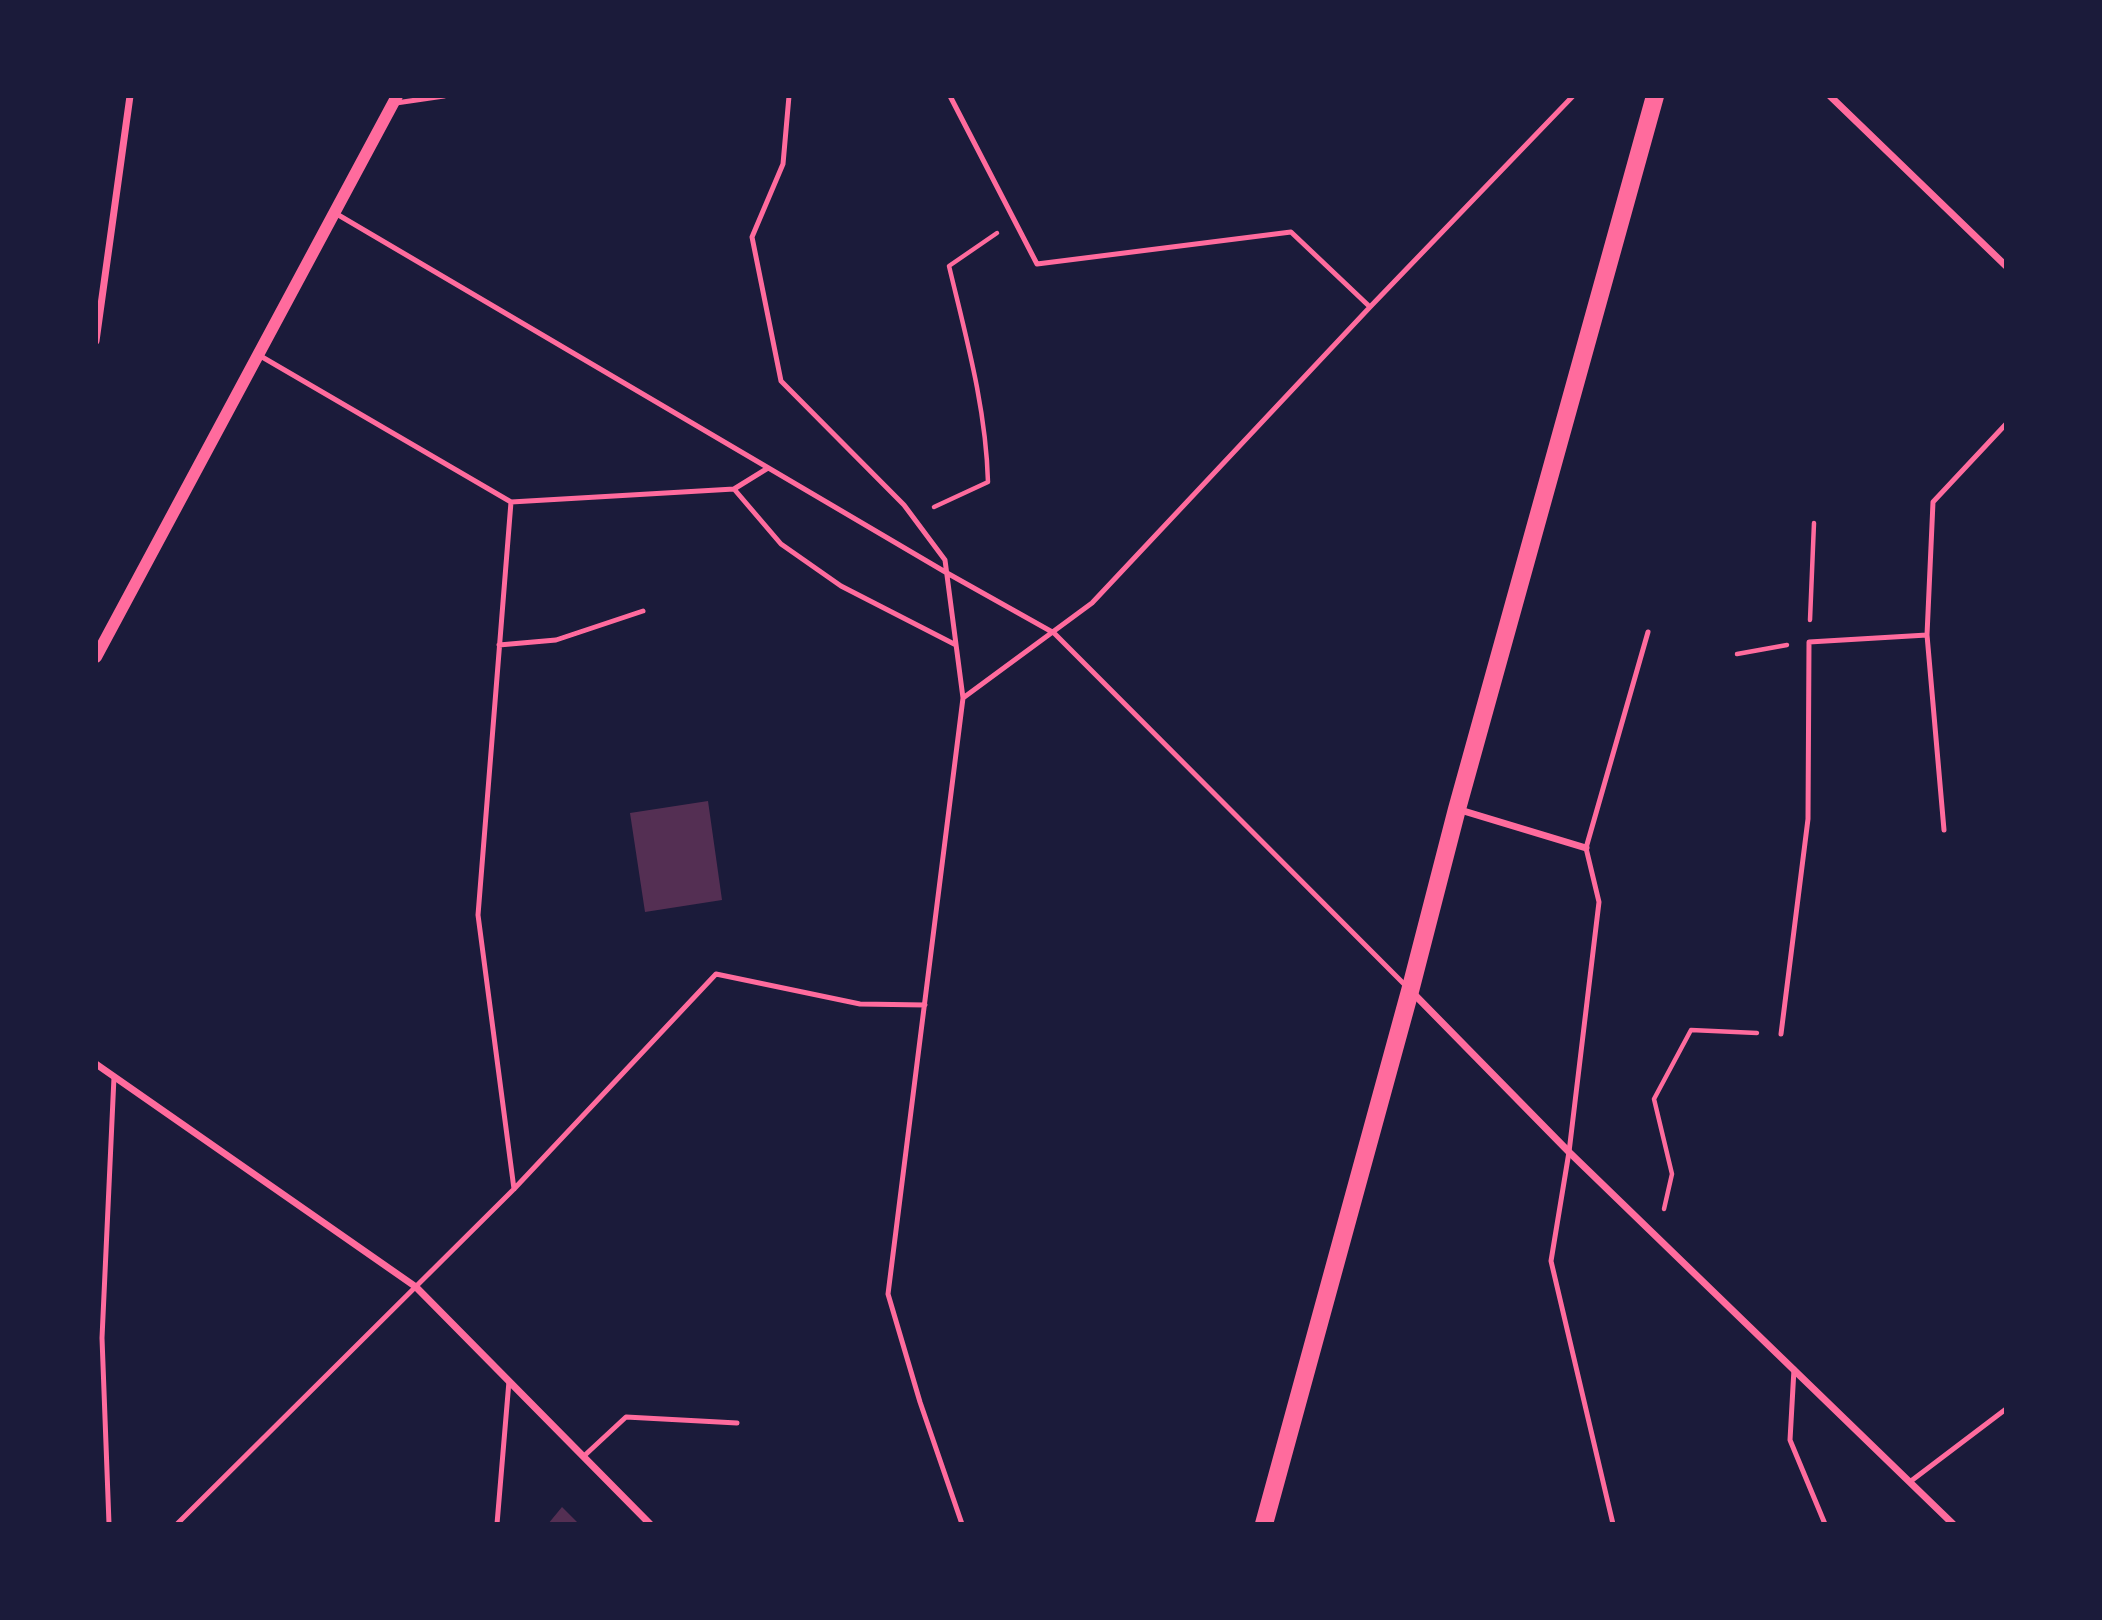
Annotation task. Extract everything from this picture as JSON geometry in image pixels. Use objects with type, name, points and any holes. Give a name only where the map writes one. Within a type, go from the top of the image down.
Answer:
[{"type":"main road","points":[[1264,1524],[1457,809],[1655,96]]},
{"type":"street","points":[[96,341],[130,96]]},
{"type":"street","points":[[1830,96],[2006,266]]},
{"type":"street","points":[[96,657],[395,100]]},
{"type":"street","points":[[1457,809],[1586,848]]},
{"type":"street","points":[[1410,990],[1569,1152],[1953,1524]]},
{"type":"street","points":[[96,1064],[416,1287],[650,1524]]},
{"type":"lane","points":[[395,100],[444,96]]},
{"type":"lane","points":[[789,96],[783,164],[752,237],[781,381],[913,518],[945,560],[963,698],[888,1294],[920,1402],[961,1524]]},
{"type":"lane","points":[[950,96],[1037,264],[1291,232],[1370,307]]},
{"type":"lane","points":[[963,698],[1092,603],[1573,96]]},
{"type":"lane","points":[[334,212],[947,573],[1054,632],[1410,990]]},
{"type":"lane","points":[[257,354],[511,502],[734,489],[768,468]]},
{"type":"lane","points":[[1944,830],[1927,635],[1933,502],[2006,424]]},
{"type":"lane","points":[[734,489],[781,544],[831,579],[956,645]]},
{"type":"lane","points":[[511,502],[478,915],[514,1189]]},
{"type":"lane","points":[[499,645],[556,640],[643,611]]},
{"type":"lane","points":[[1614,1524],[1551,1261],[1569,1152],[1598,902],[1586,848],[1648,632]]},
{"type":"lane","points":[[1781,1034],[1808,819],[1809,642],[1927,635]]},
{"type":"lane","points":[[177,1524],[514,1189],[716,974],[860,1004],[925,1005]]},
{"type":"lane","points":[[109,1524],[102,1338],[114,1077]]},
{"type":"lane","points":[[1794,1368],[1790,1440],[1825,1524]]},
{"type":"lane","points":[[497,1524],[509,1381]]},
{"type":"lane","points":[[1911,1481],[2006,1409]]},
{"type":"lane","points":[[584,1456],[626,1417],[737,1423]]},
{"type":"path","points":[[913,518],[988,482],[987,441],[949,266],[1015,221]]},
{"type":"path","points":[[1737,654],[1809,642],[1814,523]]},
{"type":"path","points":[[1658,1237],[1672,1174],[1654,1099],[1691,1030],[1781,1034]]},
{"type":"building","points":[[708,801],[722,900],[645,912],[630,813]]},
{"type":"building","points":[[562,1507],[579,1524],[548,1524]]}]
